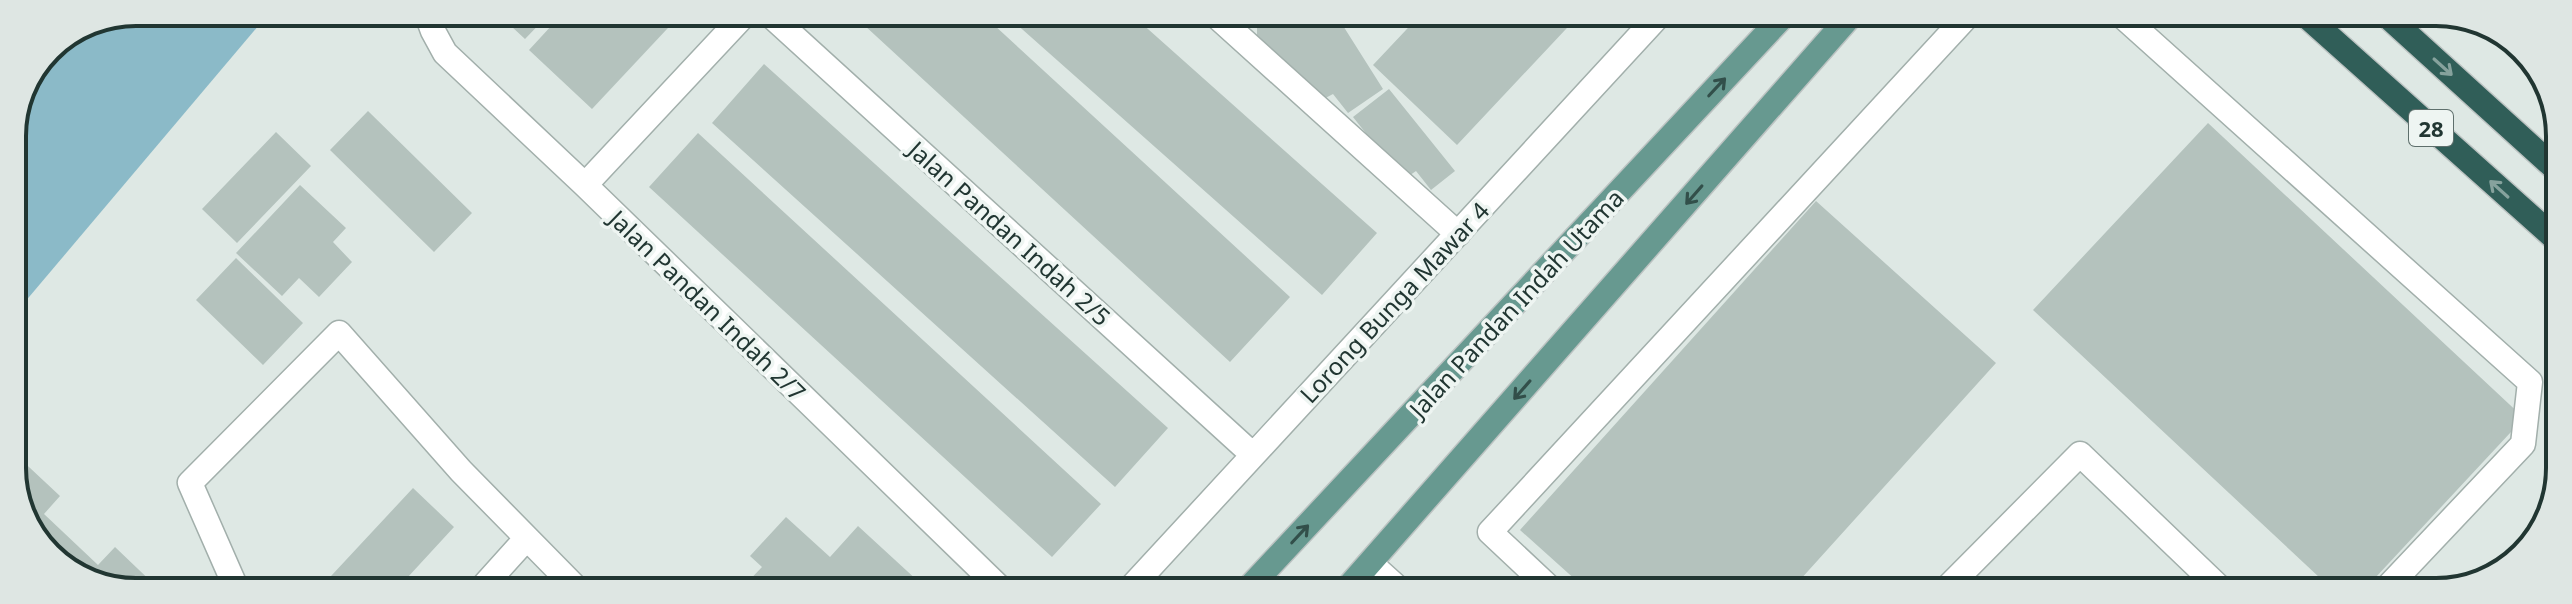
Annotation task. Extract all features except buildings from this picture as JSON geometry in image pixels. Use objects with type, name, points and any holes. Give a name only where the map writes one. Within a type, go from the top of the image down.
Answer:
[{"type":"highway","name":"28","points":[[2317,26],[2546,230]]},
{"type":"highway","name":"28","points":[[2398,26],[2546,160]]},
{"type":"main road","name":"Jalan Pandan Indah Utama","points":[[1258,578],[1774,26]]},
{"type":"main road","points":[[1357,578],[1841,26]]},
{"type":"street","name":"Jalan Pandan Indah 2/7","points":[[431,26],[445,53],[990,578]]},
{"type":"street","points":[[585,185],[734,26]]},
{"type":"street","name":"Jalan Pandan Indah 2/5","points":[[782,26],[1252,454]]},
{"type":"street","points":[[1227,26],[1458,234]]},
{"type":"street","name":"Lorong Bunga Mawar 4","points":[[1140,578],[1649,26]]},
{"type":"street","points":[[1539,578],[1490,532],[1958,26]]},
{"type":"street","points":[[2133,26],[2530,382],[2523,444],[2396,578]]},
{"type":"street","points":[[232,578],[190,483],[339,333],[461,471],[566,578]]},
{"type":"street","points":[[1957,578],[2080,454],[2209,578]]},
{"type":"street","points":[[491,578],[526,539]]},
{"type":"street","points":[[1370,563],[1387,578]]},
{"type":"water","points":[[258,26],[26,301],[26,129],[37,88],[49,69],[81,41],[122,27]]}]
